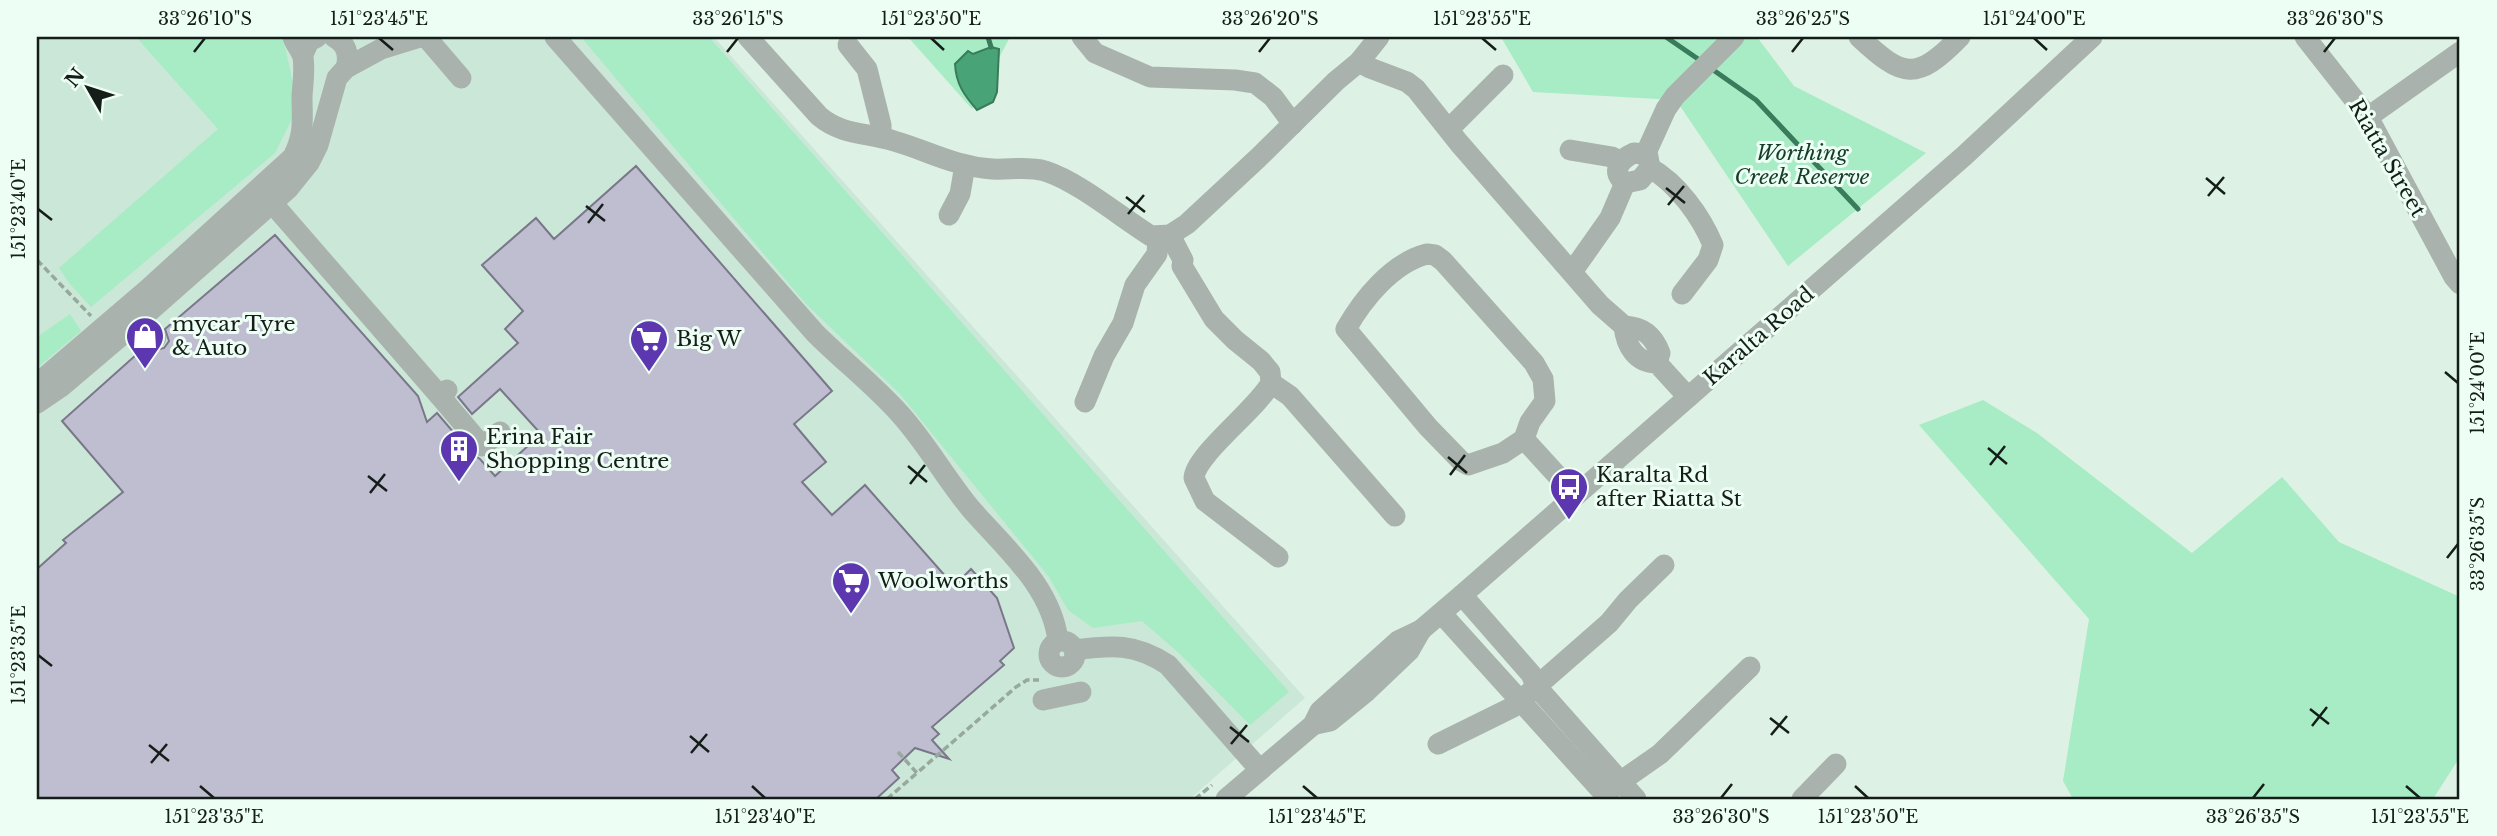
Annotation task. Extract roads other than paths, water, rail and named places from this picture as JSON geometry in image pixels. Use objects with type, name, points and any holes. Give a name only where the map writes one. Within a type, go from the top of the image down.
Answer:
[{"type":"street","points":[[37,384],[101,321],[249,197],[293,156],[301,141],[300,53],[309,41],[331,37],[346,47],[348,61],[341,73],[318,145],[309,163],[272,204],[62,386],[37,403]]},
{"type":"street","points":[[300,53],[316,79],[330,80],[381,49],[420,37]]},
{"type":"street","points":[[426,37],[461,78]]},
{"type":"street","points":[[555,37],[815,333],[901,415],[930,450],[966,502],[1043,594],[1066,645],[1133,648],[1159,659],[1182,680],[1260,770]]},
{"type":"street","points":[[748,37],[831,127],[881,137],[940,159],[965,165],[1043,171],[1060,177],[1162,242],[1183,260],[1182,266],[1214,318],[1261,361],[1270,372],[1271,383],[1253,408],[1198,464],[1194,478],[1205,501],[1278,557]]},
{"type":"street","points":[[1082,37],[1096,53],[1150,77],[1255,83],[1273,97],[1293,124]]},
{"type":"street","points":[[1085,402],[1104,356],[1123,323],[1135,285],[1162,242],[1187,224],[1359,62],[1379,37]]},
{"type":"street","points":[[1625,183],[1640,180],[1666,109],[1675,96],[1734,37]]},
{"type":"street","points":[[1859,37],[1888,62],[1909,70],[1931,63],[1960,37]]},
{"type":"street","name":"Karalta Road","points":[[1226,799],[1313,725],[1320,711],[1398,640],[1420,630],[1462,595],[1964,156],[2092,37]]},
{"type":"street","name":"Riatta Street","points":[[2305,37],[2368,117],[2460,284]]},
{"type":"street","points":[[848,45],[867,69],[881,125],[881,137]]},
{"type":"street","points":[[2368,117],[2460,52]]},
{"type":"street","points":[[1359,62],[1407,82],[1425,99],[1610,316],[1624,326],[1637,326],[1648,334],[1660,353],[1657,363],[1688,397]]},
{"type":"street","points":[[1449,129],[1503,75]]},
{"type":"street","points":[[1570,149],[1621,161]]},
{"type":"street","points":[[1625,183],[1617,170],[1621,161],[1634,153],[1647,162],[1682,197],[1713,245],[1708,260],[1682,294]]},
{"type":"street","points":[[949,215],[960,194],[965,165]]},
{"type":"street","points":[[272,177],[272,204]]},
{"type":"street","points":[[1572,272],[1610,218],[1625,183]]},
{"type":"street","points":[[249,197],[272,204],[442,392],[482,446],[500,432]]},
{"type":"street","points":[[1427,254],[1435,255],[1539,371],[1545,401],[1530,422],[1524,439],[1515,447],[1482,461],[1468,465],[1461,461],[1428,427],[1346,330],[1368,298],[1406,261],[1427,254]]},
{"type":"street","points":[[101,321],[132,317],[140,319],[156,338]]},
{"type":"street","points":[[1271,383],[1290,396],[1395,516]]},
{"type":"street","points":[[1524,439],[1575,495]]},
{"type":"street","points":[[1438,744],[1513,707],[1609,623],[1664,565]]},
{"type":"street","points":[[1462,595],[1531,674],[1529,693],[1607,793],[1636,799]]},
{"type":"street","points":[[1441,613],[1512,693],[1529,693]]},
{"type":"street","points":[[1607,793],[1684,733],[1710,704],[1750,667]]},
{"type":"street","points":[[1044,691],[1082,692]]},
{"type":"street","points":[[1802,799],[1836,764]]},
{"type":"waterway","points":[[988,37],[991,47]]},
{"type":"waterway","points":[[1666,37],[1701,61]]},
{"type":"waterway","points":[[1709,67],[1756,100],[1858,209]]},
{"type":"place","name":"mycar Tyre & Auto","points":[[145,370]]},
{"type":"place","name":"Big W","points":[[649,373]]},
{"type":"place","name":"Erina Fair Shopping Centre","points":[[459,483]]},
{"type":"place","name":"Karalta Rd after Riatta St","points":[[1569,521]]},
{"type":"place","name":"Woolworths","points":[[851,615]]},
{"type":"park label","name":"Worthing Creek Reserve","points":[[1802,165]]}]
